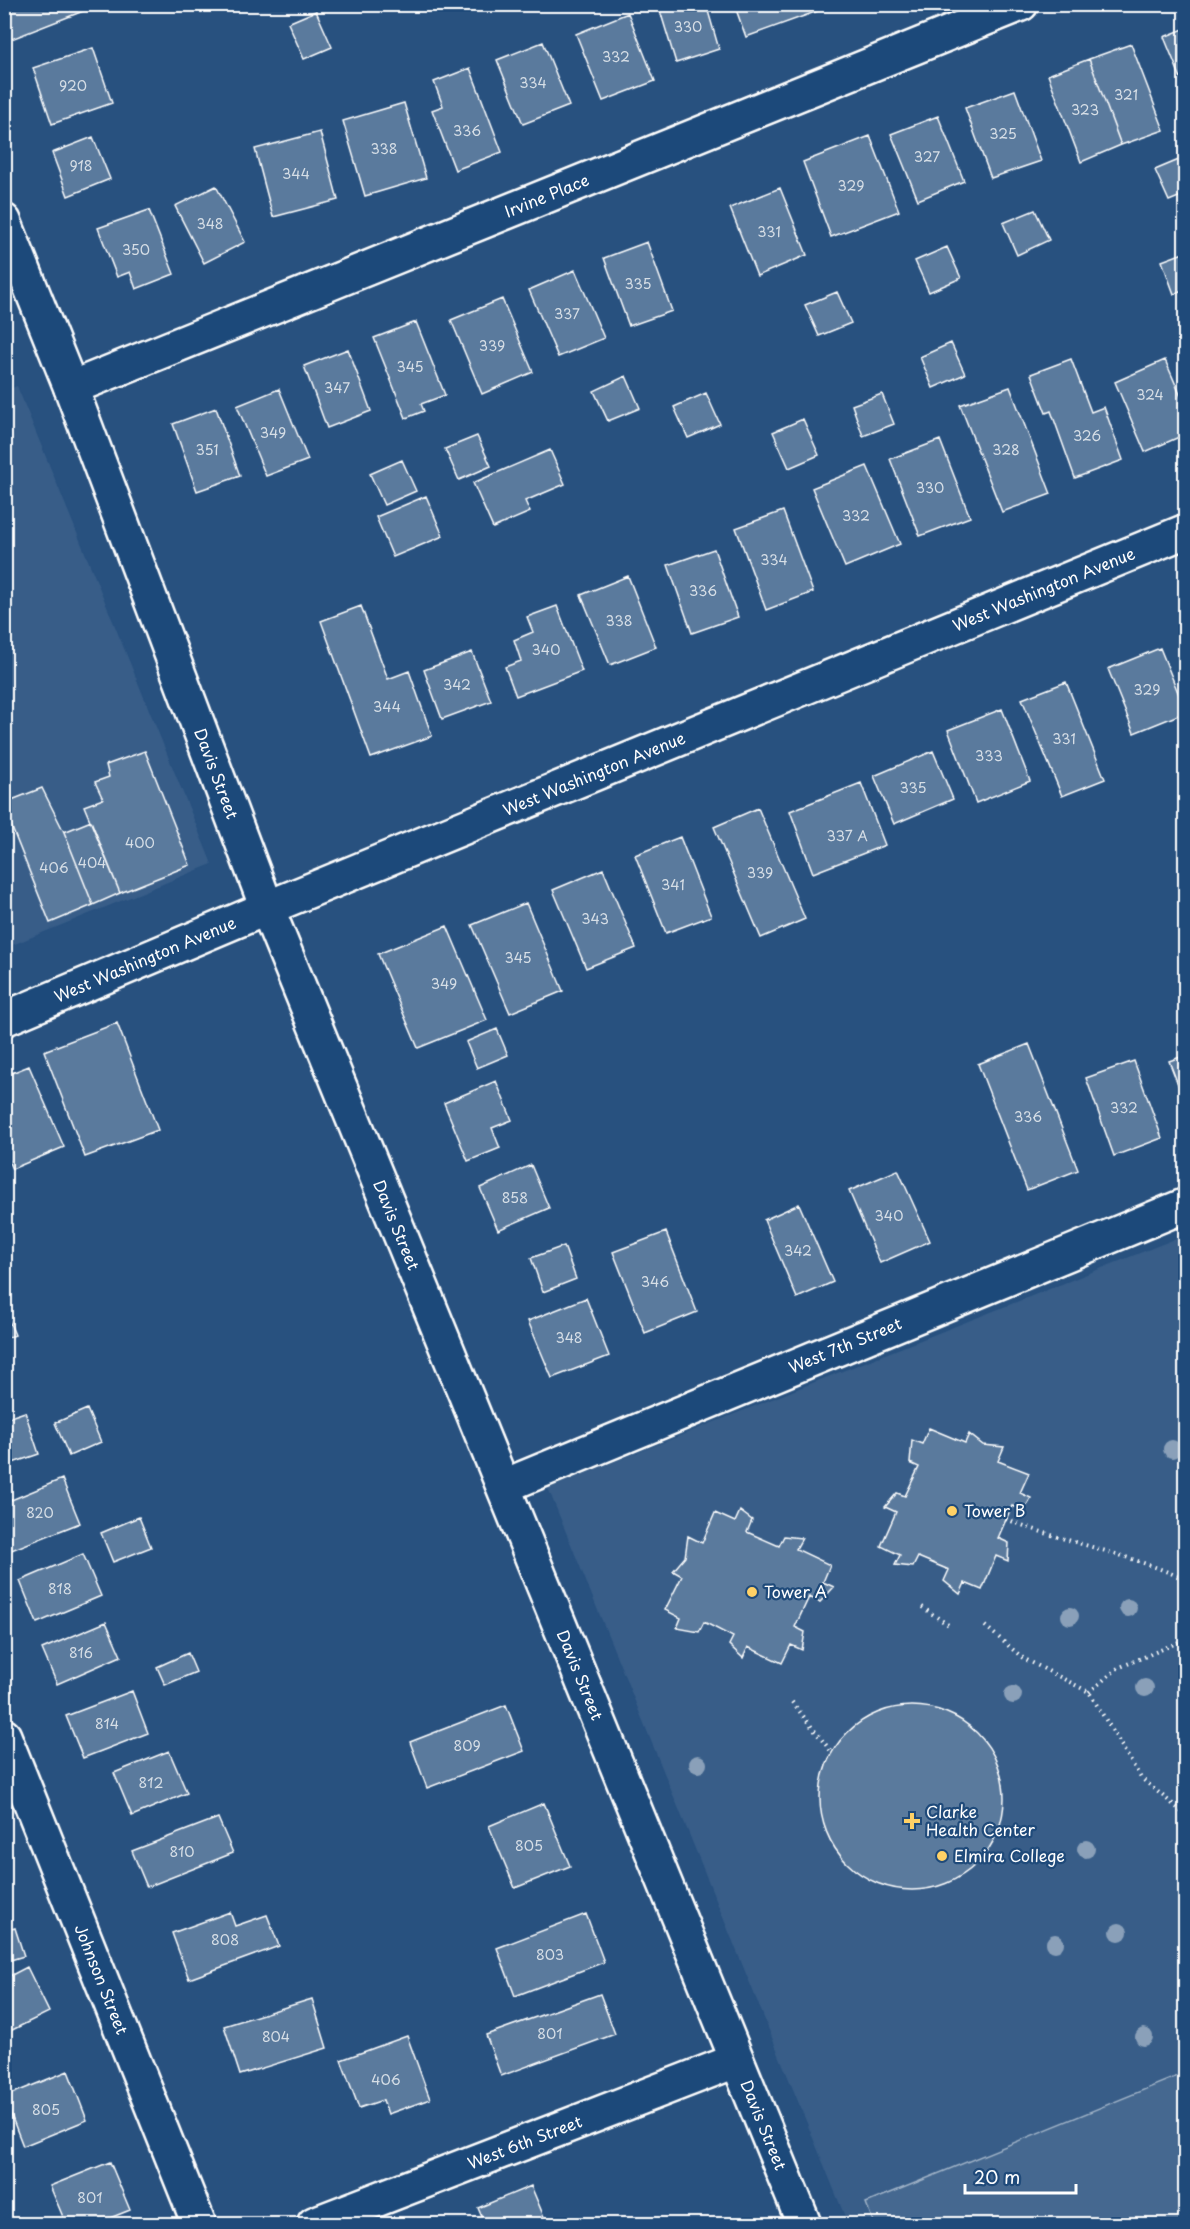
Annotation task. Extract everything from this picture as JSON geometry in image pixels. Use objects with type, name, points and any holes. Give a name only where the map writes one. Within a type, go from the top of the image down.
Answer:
[{"type":"street","name":"Irvine Place","points":[[71,388],[1021,4]]},
{"type":"street","name":"Davis Street","points":[[4,221],[71,388],[267,908],[504,1486],[735,2061],[804,2224]]},
{"type":"street","name":"West Washington Avenue","points":[[4,1019],[267,908],[1185,531]]},
{"type":"street","name":"West 7th Street","points":[[504,1486],[1185,1205]]},
{"type":"street","name":"Johnson Street","points":[[4,1736],[199,2224]]},
{"type":"street","name":"West 6th Street","points":[[314,2224],[735,2061]]},
{"type":"path","points":[[1006,1519],[1049,1536],[1160,1568],[1185,1580]]},
{"type":"path","points":[[921,1607],[950,1626]]},
{"type":"path","points":[[985,1626],[1023,1658],[1089,1692],[1141,1778],[1185,1815]]},
{"type":"path","points":[[1089,1692],[1118,1668],[1185,1639]]},
{"type":"path","points":[[792,1702],[830,1750]]},
{"type":"shaded area","points":[[17,386],[212,864],[5,948],[4,391]]},
{"type":"shaded area","name":"Elmira College","points":[[1185,1235],[1185,2224],[848,2224],[548,1488]]},
{"type":"shaded area","points":[[1185,2073],[1185,2224],[874,2224],[866,2203]]},
{"type":"building","points":[[4,4],[95,4],[96,6],[4,42]]},
{"type":"building","points":[[658,4],[706,4],[719,49],[676,63]]},
{"type":"building","points":[[734,4],[816,4],[818,11],[746,37]]},
{"type":"building","points":[[316,11],[332,47],[304,59],[288,23]]},
{"type":"building","points":[[628,13],[655,81],[603,101],[576,34]]},
{"type":"building","points":[[1186,28],[1186,91],[1164,37]]},
{"type":"building","points":[[543,42],[569,106],[523,124],[497,60]]},
{"type":"building","points":[[1131,44],[1164,130],[1121,145],[1089,59]]},
{"type":"building","points":[[93,48],[112,103],[52,124],[33,68]]},
{"type":"building","points":[[1089,59],[1121,145],[1081,162],[1048,75]]},
{"type":"building","points":[[470,68],[502,152],[455,170],[432,110],[443,106],[434,82]]},
{"type":"building","points":[[1015,90],[1041,161],[991,178],[965,108]]},
{"type":"building","points":[[404,103],[426,178],[365,196],[343,121]]},
{"type":"building","points":[[938,116],[964,181],[918,200],[891,134]]},
{"type":"building","points":[[320,132],[338,200],[273,217],[255,149]]},
{"type":"building","points":[[870,136],[899,211],[831,237],[803,162]]},
{"type":"building","points":[[93,137],[110,179],[68,196],[52,153]]},
{"type":"building","points":[[1186,157],[1186,194],[1169,201],[1155,170]]},
{"type":"building","points":[[216,186],[245,242],[204,263],[175,206]]},
{"type":"building","points":[[780,188],[807,255],[757,276],[730,208]]},
{"type":"building","points":[[149,210],[174,274],[136,289],[130,272],[117,277],[98,228]]},
{"type":"building","points":[[1035,210],[1049,240],[1017,255],[1003,223]]},
{"type":"building","points":[[647,242],[672,311],[629,326],[604,258]]},
{"type":"building","points":[[947,247],[961,278],[929,292],[915,261]]},
{"type":"building","points":[[1186,252],[1186,290],[1174,294],[1162,261]]},
{"type":"building","points":[[575,270],[604,338],[558,357],[529,290]]},
{"type":"building","points":[[837,292],[851,323],[819,336],[805,305]]},
{"type":"building","points":[[502,299],[533,372],[482,394],[451,320]]},
{"type":"building","points":[[416,322],[445,395],[421,404],[424,411],[406,418],[374,338]]},
{"type":"building","points":[[951,343],[965,374],[933,388],[920,357]]},
{"type":"building","points":[[348,349],[371,411],[327,428],[304,366]]},
{"type":"building","points":[[1071,359],[1091,412],[1104,407],[1123,460],[1075,478],[1051,411],[1046,413],[1031,374]]},
{"type":"building","points":[[1165,360],[1186,408],[1186,434],[1145,452],[1115,382]]},
{"type":"building","points":[[626,376],[640,408],[608,421],[594,391]]},
{"type":"building","points":[[1010,387],[1051,494],[1002,512],[960,405]]},
{"type":"building","points":[[279,389],[308,460],[266,476],[237,406]]},
{"type":"building","points":[[706,393],[720,424],[688,438],[674,407]]},
{"type":"building","points":[[882,394],[894,424],[863,436],[852,405]]},
{"type":"building","points":[[216,408],[240,476],[197,491],[173,424]]},
{"type":"building","points":[[803,419],[819,455],[789,468],[773,432]]},
{"type":"building","points":[[477,436],[491,466],[459,480],[445,449]]},
{"type":"building","points":[[940,440],[970,517],[920,536],[890,459]]},
{"type":"building","points":[[550,450],[565,484],[525,501],[530,512],[493,528],[473,483]]},
{"type":"building","points":[[402,460],[416,491],[384,505],[370,474]]},
{"type":"building","points":[[867,466],[900,544],[845,567],[812,488]]},
{"type":"building","points":[[426,496],[443,536],[393,557],[376,517]]},
{"type":"building","points":[[783,511],[813,592],[766,610],[736,528]]},
{"type":"building","points":[[714,549],[738,617],[692,633],[668,565]]},
{"type":"building","points":[[628,576],[656,647],[610,665],[581,595]]},
{"type":"building","points":[[361,606],[388,679],[409,671],[432,736],[371,758],[321,621]]},
{"type":"building","points":[[557,606],[582,671],[516,696],[505,667],[521,661],[514,640],[533,632],[527,617]]},
{"type":"building","points":[[1160,648],[1186,712],[1134,733],[1108,669]]},
{"type":"building","points":[[472,652],[491,701],[442,719],[424,670]]},
{"type":"building","points":[[1066,682],[1105,779],[1062,796],[1022,699]]},
{"type":"building","points":[[1002,709],[1030,781],[976,803],[948,730]]},
{"type":"building","points":[[145,751],[190,865],[120,893],[84,806],[103,799],[95,782],[109,777],[106,765]]},
{"type":"building","points":[[933,751],[953,799],[894,824],[874,776]]},
{"type":"building","points":[[861,783],[885,845],[813,873],[790,811]]},
{"type":"building","points":[[42,788],[64,832],[93,905],[50,923],[4,808],[4,803]]},
{"type":"building","points":[[758,808],[805,919],[761,938],[714,827]]},
{"type":"building","points":[[91,821],[120,893],[93,905],[64,832]]},
{"type":"building","points":[[680,837],[711,916],[666,933],[635,855]]},
{"type":"building","points":[[603,869],[636,948],[586,968],[553,890]]},
{"type":"building","points":[[526,903],[563,991],[510,1013],[472,925]]},
{"type":"building","points":[[447,926],[487,1020],[418,1048],[378,954]]},
{"type":"building","points":[[117,1023],[158,1130],[85,1157],[44,1051]]},
{"type":"building","points":[[497,1029],[508,1055],[477,1068],[466,1042]]},
{"type":"building","points":[[1029,1044],[1078,1170],[1027,1190],[978,1064]]},
{"type":"building","points":[[1186,1055],[1186,1105],[1169,1061]]},
{"type":"building","points":[[1134,1061],[1162,1138],[1114,1156],[1086,1078]]},
{"type":"building","points":[[29,1066],[64,1147],[12,1169],[4,1151],[4,1076]]},
{"type":"building","points":[[496,1081],[512,1120],[492,1128],[500,1148],[468,1161],[444,1103]]},
{"type":"building","points":[[531,1165],[549,1208],[498,1230],[480,1188]]},
{"type":"building","points":[[898,1170],[930,1241],[880,1263],[849,1191]]},
{"type":"building","points":[[799,1204],[833,1282],[797,1298],[764,1220]]},
{"type":"building","points":[[666,1232],[697,1312],[645,1333],[613,1252]]},
{"type":"building","points":[[564,1246],[576,1279],[543,1292],[531,1258]]},
{"type":"building","points":[[586,1298],[609,1356],[552,1378],[528,1321]]},
{"type":"building","points":[[4,1309],[15,1335],[4,1339]]},
{"type":"building","points":[[87,1409],[101,1442],[69,1456],[55,1423]]},
{"type":"building","points":[[25,1412],[39,1454],[4,1466],[4,1419]]},
{"type":"building","name":"Tower B","points":[[929,1428],[965,1443],[969,1434],[983,1445],[1004,1447],[998,1461],[1029,1473],[1020,1493],[1031,1498],[1024,1510],[1012,1506],[998,1538],[1009,1543],[1008,1561],[996,1556],[982,1590],[965,1583],[960,1594],[944,1581],[949,1570],[918,1557],[913,1567],[895,1565],[900,1555],[881,1546],[896,1512],[885,1507],[897,1493],[905,1496],[919,1467],[910,1463],[912,1440],[922,1444]]},
{"type":"building","points":[[62,1479],[80,1523],[4,1553],[4,1503]]},
{"type":"building","name":"Tower A","points":[[740,1511],[752,1520],[747,1532],[779,1546],[784,1536],[802,1538],[796,1549],[830,1565],[823,1582],[834,1587],[820,1602],[809,1597],[795,1627],[805,1632],[802,1650],[791,1645],[782,1663],[748,1647],[743,1658],[729,1645],[733,1637],[704,1622],[699,1632],[677,1628],[681,1618],[665,1610],[682,1576],[673,1571],[685,1557],[688,1536],[702,1543],[715,1513],[735,1522]]},
{"type":"building","points":[[139,1517],[151,1547],[113,1562],[101,1533]]},
{"type":"building","points":[[83,1554],[101,1596],[37,1623],[20,1581]]},
{"type":"building","points":[[106,1622],[121,1656],[57,1684],[42,1649]]},
{"type":"building","points":[[188,1653],[196,1672],[165,1685],[157,1667]]},
{"type":"building","points":[[132,1691],[148,1733],[83,1758],[66,1716]]},
{"type":"building","points":[[506,1705],[524,1751],[427,1788],[410,1742]]},
{"type":"building","name":"Clarke Health Center","points":[[912,1706],[930,1707],[947,1713],[963,1721],[977,1733],[989,1747],[997,1763],[1003,1780],[1003,1816],[997,1833],[989,1849],[977,1863],[963,1875],[947,1883],[930,1889],[912,1890],[894,1889],[877,1883],[861,1875],[847,1863],[835,1849],[827,1833],[821,1816],[820,1798],[821,1780],[827,1763],[835,1747],[847,1733],[861,1721],[877,1713],[894,1707]]},
{"type":"building","points":[[169,1751],[187,1793],[132,1816],[114,1773]]},
{"type":"building","points":[[544,1803],[570,1866],[515,1888],[489,1826]]},
{"type":"building","points":[[218,1818],[233,1853],[147,1887],[132,1851]]},
{"type":"building","points":[[230,1912],[235,1926],[267,1915],[279,1946],[189,1979],[172,1933]]},
{"type":"building","points":[[586,1914],[604,1962],[515,1996],[497,1948]]},
{"type":"building","points":[[15,1928],[24,1956],[4,1962],[4,1931]]},
{"type":"building","points":[[27,1967],[49,2012],[4,2034],[4,1979]]},
{"type":"building","points":[[600,1994],[615,2034],[501,2076],[486,2035]]},
{"type":"building","points":[[312,1999],[327,2048],[240,2075],[224,2026]]},
{"type":"building","points":[[407,2036],[430,2099],[388,2114],[383,2100],[359,2108],[341,2060]]},
{"type":"building","points":[[68,2071],[87,2120],[23,2146],[4,2097]]},
{"type":"building","points":[[110,2162],[130,2210],[95,2224],[66,2224],[50,2186]]},
{"type":"building","points":[[531,2186],[547,2224],[485,2224],[478,2208]]},
{"type":"place","name":"Tower B","points":[[952,1511]]},
{"type":"place","name":"Tower A","points":[[752,1592]]},
{"type":"place","name":"Clarke Health Center","points":[[912,1821]]},
{"type":"place","name":"Elmira College","points":[[942,1856]]}]
